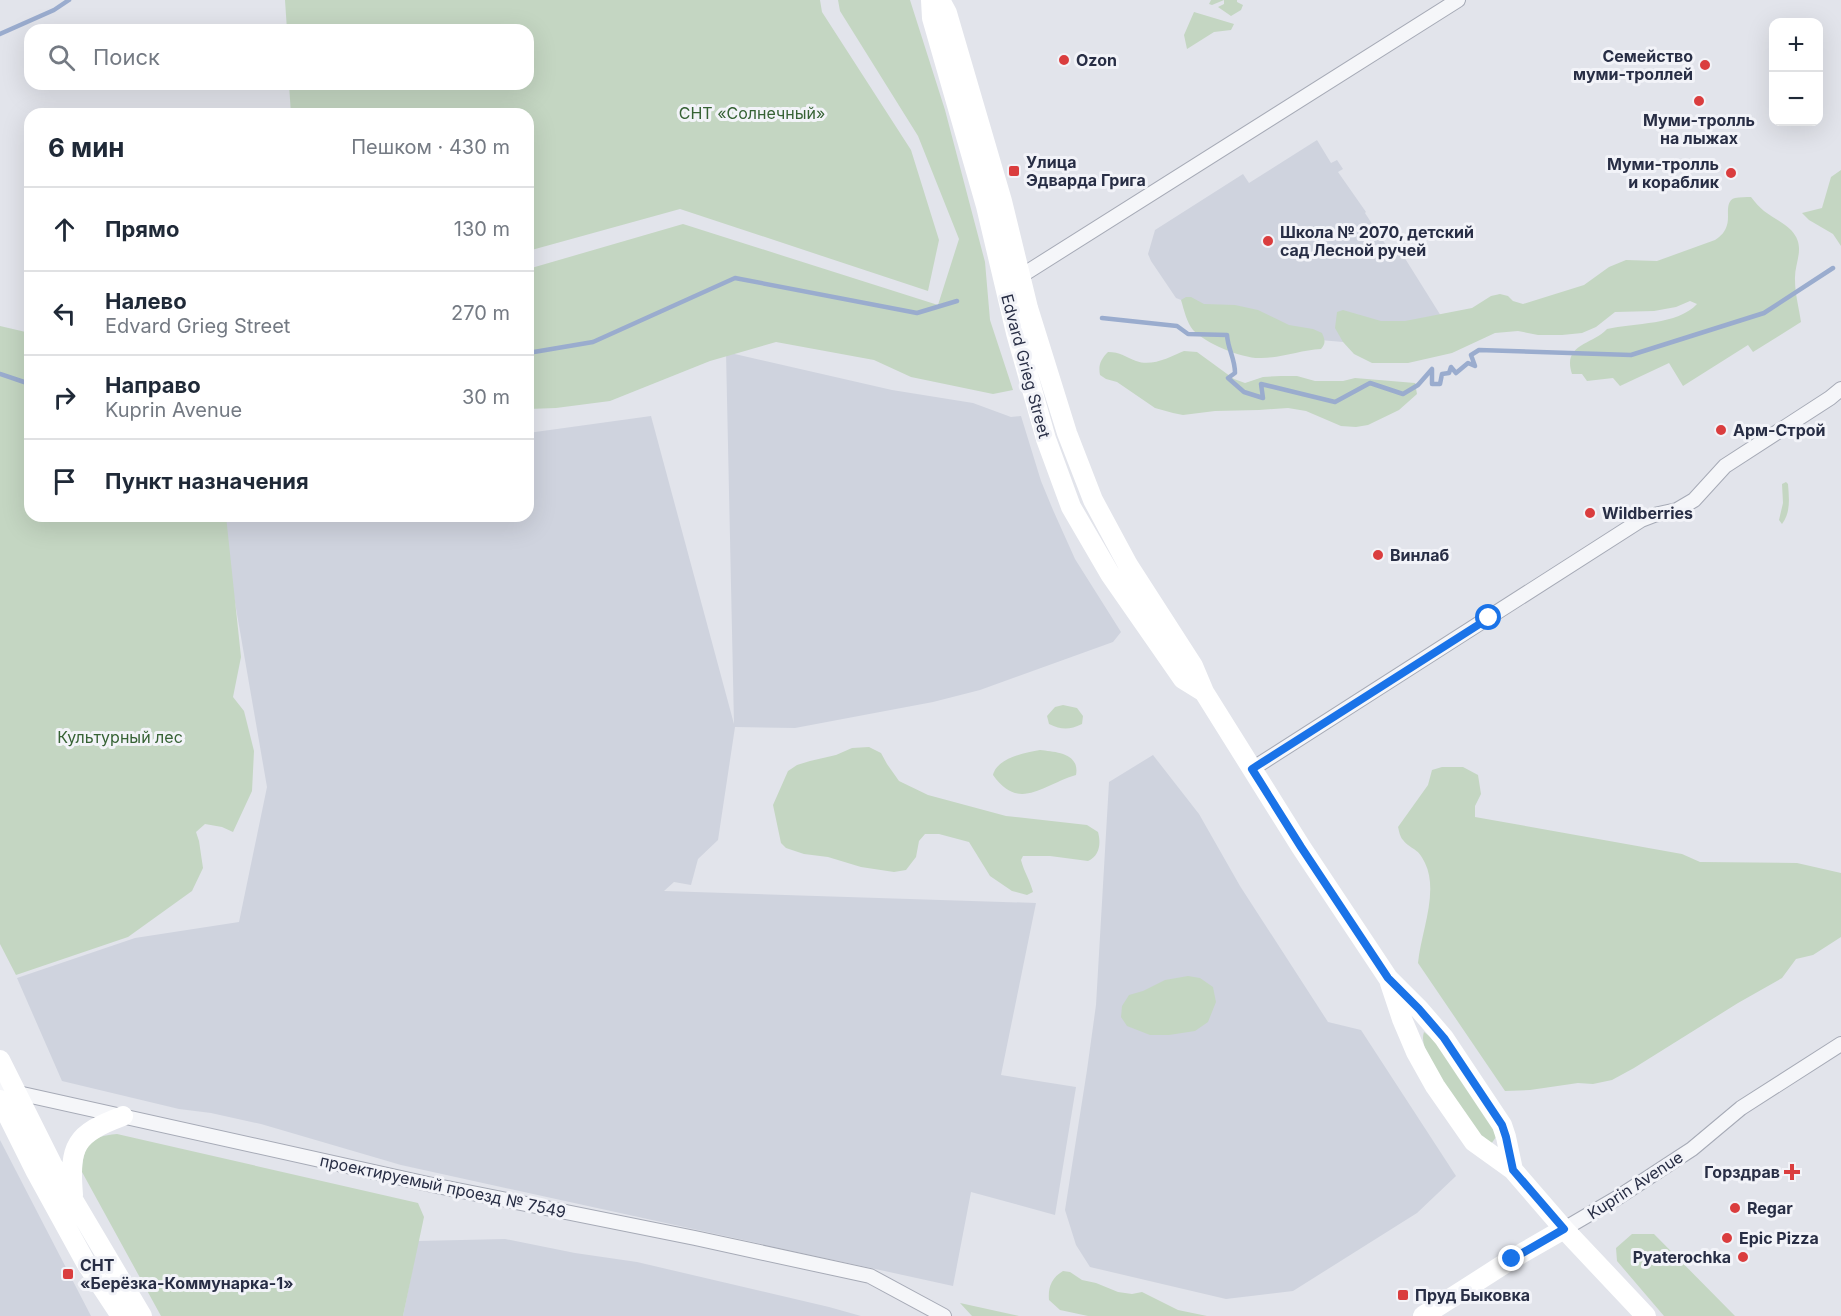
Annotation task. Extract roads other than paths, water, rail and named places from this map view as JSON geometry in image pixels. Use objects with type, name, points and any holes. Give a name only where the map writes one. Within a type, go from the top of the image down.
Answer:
[{"type":"street","name":"Edvard Grieg Street","points":[[931,0],[932,18],[986,206],[1012,281]]},
{"type":"street","name":"Edvard Grieg Street","points":[[940,0],[948,12],[1002,201],[1012,281],[1046,439],[1071,507],[1110,574],[1183,679],[1204,692],[1301,847],[1388,978],[1444,1038],[1502,1125],[1513,1170]]},
{"type":"street","points":[[1012,281],[1458,0]]},
{"type":"street","points":[[1252,769],[1641,520],[1677,510],[1694,500],[1725,466],[1837,394]]},
{"type":"street","name":"Edvard Grieg Street","points":[[1388,978],[1416,1052],[1435,1086],[1474,1142],[1513,1170],[1564,1229],[1646,1316]]},
{"type":"street","name":"Kuprin Avenue","points":[[1423,1316],[1512,1259],[1617,1198],[1692,1149],[1741,1108],[1841,1044]]},
{"type":"street","points":[[0,1060],[5,1094],[36,1172],[86,1263],[121,1316]]},
{"type":"street","points":[[5,1094],[52,1164],[142,1316]]},
{"type":"street","name":"проектируемый проезд № 7549","points":[[5,1094],[123,1116],[415,1181],[870,1276],[944,1316]]},
{"type":"street","points":[[74,1201],[71,1169],[77,1145],[83,1137],[99,1125],[123,1116]]},
{"type":"waterway","points":[[0,34],[54,10],[69,0]]},
{"type":"waterway","points":[[1102,318],[1177,326],[1188,334],[1227,335],[1235,373],[1228,378],[1244,392],[1263,398],[1261,384],[1335,402],[1370,383],[1403,394],[1418,385],[1432,369],[1432,384],[1440,384],[1442,374],[1449,373],[1451,367],[1456,373],[1468,363],[1475,366],[1471,355],[1479,350],[1631,355],[1764,313],[1833,268]]},
{"type":"waterway","points":[[534,352],[593,342],[735,278],[917,313],[957,301]]},
{"type":"waterway","points":[[0,374],[24,382]]},
{"type":"place","name":"Ozon","points":[[1064,60]]},
{"type":"place","name":"Семейство муми-троллей","points":[[1705,65]]},
{"type":"place","name":"Муми-тролль на лыжах","points":[[1699,101]]},
{"type":"place","name":"Улица Эдварда Грига","points":[[1014,171]]},
{"type":"place","name":"Муми-тролль и кораблик","points":[[1731,173]]},
{"type":"place","name":"Школа № 2070, детский сад Лесной ручей","points":[[1268,241]]},
{"type":"place","name":"Арм-Строй","points":[[1721,430]]},
{"type":"place","name":"Wildberries","points":[[1590,513]]},
{"type":"place","name":"Винлаб","points":[[1378,555]]},
{"type":"place","name":"Горздрав","points":[[1792,1172]]},
{"type":"place","name":"Regar","points":[[1735,1208]]},
{"type":"place","name":"Epic Pizza","points":[[1727,1238]]},
{"type":"place","name":"Pyaterochka","points":[[1743,1257]]},
{"type":"place","name":"СНТ «Берёзка-Коммунарка-1»","points":[[68,1274]]},
{"type":"place","name":"Пруд Быковка","points":[[1403,1295]]},
{"type":"park label","name":"СНТ «Солнечный»","points":[[752,113]]},
{"type":"park label","name":"Культурный лес","points":[[120,737]]}]
